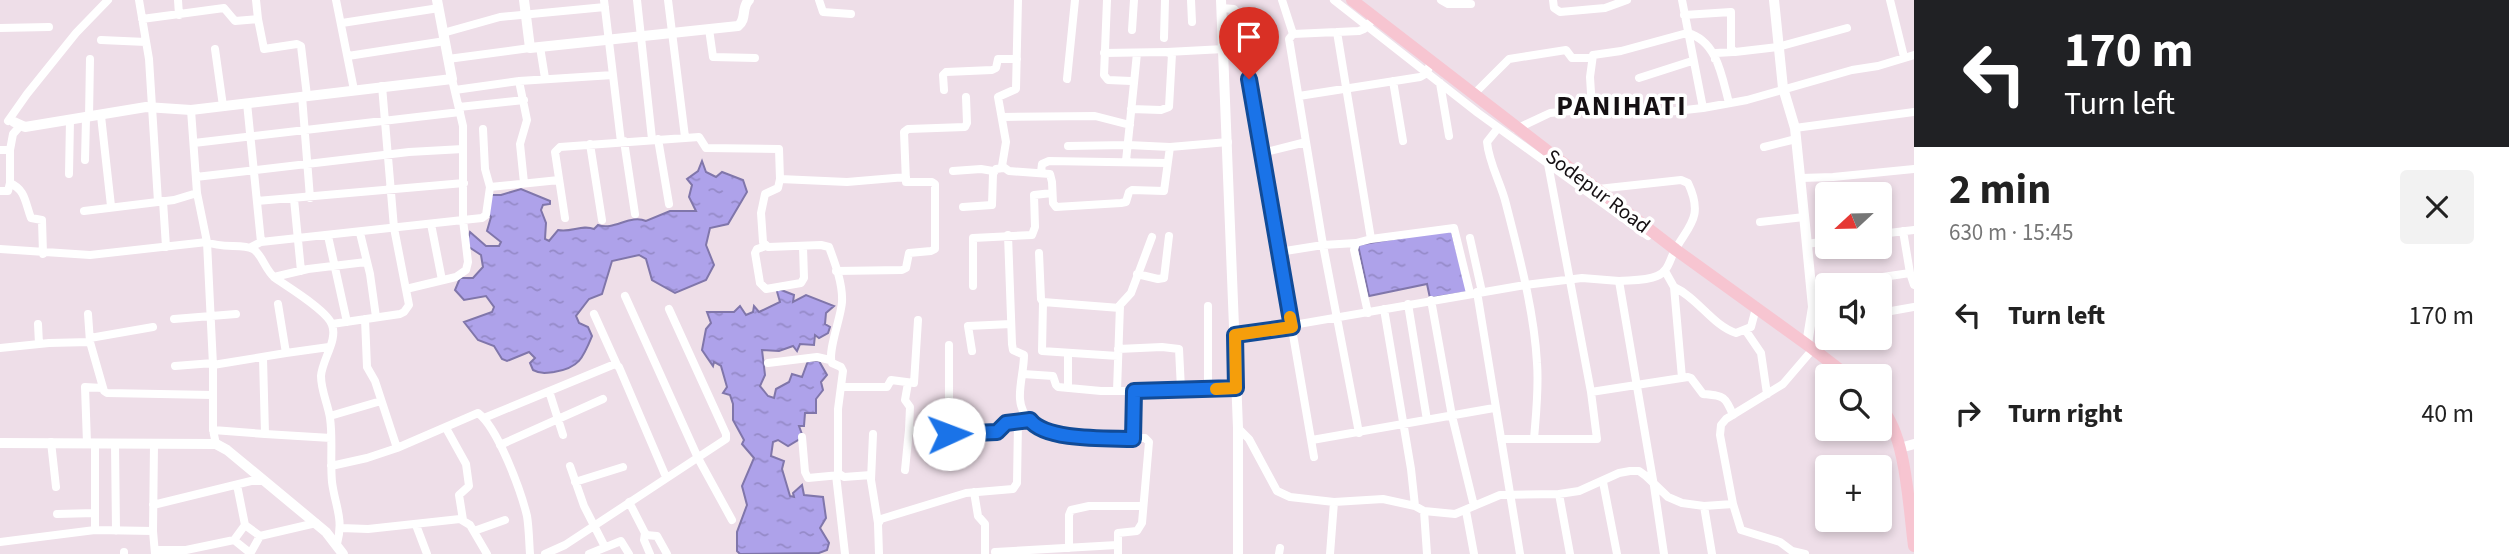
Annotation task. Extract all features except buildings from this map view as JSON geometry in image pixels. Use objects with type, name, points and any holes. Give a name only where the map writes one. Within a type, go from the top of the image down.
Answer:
[{"type":"main road","name":"Sodepur Road","points":[[1352,0],[1365,4],[1371,22],[1429,67],[1474,94],[1516,129],[1598,189],[1674,252],[1832,364]]},
{"type":"main road","points":[[1892,428],[1900,447],[1914,546]]},
{"type":"street","points":[[0,191],[8,191],[12,123],[27,94],[76,33],[108,0]]},
{"type":"street","points":[[139,0],[149,59],[166,247]]},
{"type":"street","points":[[178,0],[179,15]]},
{"type":"street","points":[[257,0],[264,49],[297,44],[301,47],[310,198]]},
{"type":"street","points":[[336,0],[354,90]]},
{"type":"street","points":[[524,0],[545,78]]},
{"type":"street","points":[[637,0],[655,139],[669,204]]},
{"type":"street","points":[[668,0],[685,137]]},
{"type":"street","points":[[819,0],[823,12],[851,14]]},
{"type":"street","points":[[1003,168],[1002,155],[1006,142],[998,97],[1015,90],[1018,0]]},
{"type":"street","points":[[1067,79],[1074,0]]},
{"type":"street","points":[[1107,0],[1103,73],[1106,79],[1131,80],[1134,83]]},
{"type":"street","points":[[1132,30],[1134,0]]},
{"type":"street","points":[[1164,38],[1165,0]]},
{"type":"street","points":[[1191,0],[1192,22]]},
{"type":"street","points":[[1282,0],[1293,34]]},
{"type":"street","points":[[1334,0],[1371,22],[1359,31],[1293,34],[1289,39],[1323,245],[1359,433]]},
{"type":"street","points":[[1441,0],[1448,4],[1471,4]]},
{"type":"street","points":[[1553,0],[1554,8],[1560,12],[1605,8],[1626,0]]},
{"type":"street","points":[[1682,0],[1703,108]]},
{"type":"street","points":[[1774,0],[1783,88],[1795,134],[1801,178],[1812,307],[1810,347],[1791,378],[1733,415],[1721,425],[1720,435],[1733,504],[1741,530],[1780,542],[1792,551],[1805,554]]},
{"type":"street","points":[[1890,0],[1904,57]]},
{"type":"street","points":[[448,59],[740,25],[745,3]]},
{"type":"street","points":[[342,23],[438,4],[463,126],[464,220],[468,266],[460,275],[406,289]]},
{"type":"street","points":[[348,56],[444,37],[492,18],[604,4],[622,141],[635,214]]},
{"type":"street","points":[[1238,554],[1238,428],[1221,4],[1234,9],[1238,14],[1314,457]]},
{"type":"street","points":[[142,19],[224,8],[235,21],[258,19]]},
{"type":"street","points":[[1684,15],[1731,12],[1733,52]]},
{"type":"street","points":[[0,29],[49,27]]},
{"type":"street","points":[[1715,59],[1716,53],[1778,47],[1847,28]]},
{"type":"street","points":[[709,29],[713,57],[755,58]]},
{"type":"street","points":[[1337,32],[1371,239]]},
{"type":"street","points":[[1474,94],[1509,59],[1566,50],[1572,58],[1591,58],[1597,53],[1622,51],[1687,33],[1703,40],[1715,59],[1729,103]]},
{"type":"street","points":[[101,40],[146,42]]},
{"type":"street","points":[[1104,53],[1224,48]]},
{"type":"street","points":[[215,49],[223,106]]},
{"type":"street","points":[[1131,109],[1161,110],[1169,107],[1174,59],[1172,54],[1166,52]]},
{"type":"street","points":[[1126,162],[1137,53]]},
{"type":"street","points":[[1516,129],[1550,113],[1592,109],[1649,114],[1703,108],[1852,70],[1872,68],[1914,55]]},
{"type":"street","points":[[1591,58],[1592,109]]},
{"type":"street","points":[[85,160],[90,59]]},
{"type":"street","points":[[944,90],[943,75],[946,72],[992,70],[996,68],[998,59],[1017,59]]},
{"type":"street","points":[[1639,78],[1692,61]]},
{"type":"street","points":[[1299,96],[1420,77],[1429,67],[1440,83],[1548,166],[1674,252]]},
{"type":"street","points":[[455,90],[545,78],[613,75]]},
{"type":"street","points":[[12,123],[25,127],[146,107],[191,110],[452,79]]},
{"type":"street","points":[[519,81],[528,124],[520,144],[524,183]]},
{"type":"street","points":[[1393,81],[1403,141]]},
{"type":"street","points":[[1440,83],[1449,136]]},
{"type":"street","points":[[332,324],[404,312],[409,305],[394,229],[382,86]]},
{"type":"street","points":[[836,271],[902,270],[906,268],[909,253],[935,249],[935,184],[932,181],[907,183],[906,130],[965,127],[966,97]]},
{"type":"street","points":[[194,143],[384,121],[524,100]]},
{"type":"street","points":[[247,103],[261,243]]},
{"type":"street","points":[[191,110],[197,193],[207,242],[213,364],[213,430],[216,444]]},
{"type":"street","points":[[1764,147],[1795,134],[1914,112]]},
{"type":"street","points":[[101,116],[111,206]]},
{"type":"street","points":[[1002,117],[1095,116],[1130,124]]},
{"type":"street","points":[[69,174],[70,120]]},
{"type":"street","points":[[1498,128],[1487,142],[1488,154],[1506,200],[1525,285],[1538,363],[1534,439]]},
{"type":"street","points":[[0,249],[90,256],[207,242],[224,247],[251,247],[261,243],[482,218],[486,215],[490,187],[485,169],[483,129]]},
{"type":"street","points":[[565,218],[555,149],[560,146],[699,137],[704,141],[704,146],[709,148],[779,149],[778,188],[766,192],[761,213],[762,237],[766,247]]},
{"type":"street","points":[[1068,145],[1170,147],[1228,142]]},
{"type":"street","points":[[1262,153],[1306,142]]},
{"type":"street","points":[[590,144],[602,220]]},
{"type":"street","points":[[953,171],[993,171],[1003,168],[1009,171],[1047,173],[1052,177],[1052,203],[1056,207],[1124,203],[1132,190],[1164,191],[1170,147]]},
{"type":"street","points":[[196,177],[463,149]]},
{"type":"street","points":[[0,150],[10,150]]},
{"type":"street","points":[[1501,439],[1597,439],[1591,392],[1546,150]]},
{"type":"street","points":[[1041,173],[1045,161],[1167,163]]},
{"type":"street","points":[[1801,178],[1914,169]]},
{"type":"street","points":[[963,207],[992,205],[993,171]]},
{"type":"street","points":[[780,179],[846,181],[905,177]]},
{"type":"street","points":[[490,187],[559,180]]},
{"type":"street","points":[[1235,335],[1525,285],[1570,279],[1597,278],[1619,281],[1659,276],[1665,271],[1693,221],[1694,202],[1690,187],[1685,180],[1598,189]]},
{"type":"street","points":[[10,183],[18,186],[24,195],[31,218],[42,220],[43,254]]},
{"type":"street","points":[[257,201],[294,200],[464,183]]},
{"type":"street","points":[[83,211],[160,201],[197,193]]},
{"type":"street","points":[[973,286],[973,238],[1034,234],[1034,195],[1052,193]]},
{"type":"street","points":[[294,200],[301,271]]},
{"type":"street","points":[[1760,222],[1804,217]]},
{"type":"street","points":[[431,224],[442,280]]},
{"type":"street","points":[[1279,252],[1454,228],[1476,292]]},
{"type":"street","points":[[1892,232],[1914,230]]},
{"type":"street","points":[[1903,231],[1914,285]]},
{"type":"street","points":[[360,233],[376,317]]},
{"type":"street","points":[[995,552],[1069,548],[1117,550],[1119,532],[1140,528],[1149,442],[1145,438],[1078,437],[1037,427],[1030,420],[1020,398],[1024,355],[1013,350],[1008,235]]},
{"type":"street","points":[[328,236],[346,322]]},
{"type":"street","points":[[1137,274],[1164,278],[1168,236]]},
{"type":"street","points":[[1117,391],[1121,302],[1131,293],[1152,237]]},
{"type":"street","points":[[1470,238],[1494,408],[1520,554]]},
{"type":"street","points":[[1356,243],[1354,250],[1368,313]]},
{"type":"street","points":[[1807,244],[1815,243]]},
{"type":"street","points":[[803,247],[804,278],[801,284],[766,289],[760,283],[755,253],[757,249],[821,245],[829,247],[841,289],[842,303],[830,359]]},
{"type":"street","points":[[251,247],[257,251],[274,277],[311,303],[332,324],[333,334],[321,375],[330,416],[331,466],[341,528],[337,544]]},
{"type":"street","points":[[1039,253],[1043,302],[1042,350],[1068,353],[1118,352],[1162,347],[1179,349],[1181,389]]},
{"type":"street","points":[[274,277],[366,262]]},
{"type":"street","points":[[1665,271],[1674,287],[1682,378]]},
{"type":"street","points":[[1892,276],[1910,273]]},
{"type":"street","points":[[1619,281],[1664,554]]},
{"type":"street","points":[[1810,284],[1815,284]]},
{"type":"street","points":[[1674,287],[1686,293],[1732,332],[1746,331],[1753,322],[1756,308]]},
{"type":"street","points":[[625,296],[698,458],[732,520]]},
{"type":"street","points":[[1431,300],[1470,509],[1474,554]]},
{"type":"street","points":[[1043,302],[1120,308]]},
{"type":"street","points":[[278,304],[286,352]]},
{"type":"street","points":[[1408,304],[1427,420]]},
{"type":"street","points":[[1208,306],[1208,389]]},
{"type":"street","points":[[1892,311],[1914,307]]},
{"type":"street","points":[[548,554],[724,442],[727,437],[669,309]]},
{"type":"street","points":[[1384,309],[1415,506]]},
{"type":"street","points":[[88,314],[90,340],[102,388],[107,393],[213,395]]},
{"type":"street","points":[[174,319],[236,314]]},
{"type":"street","points":[[594,314],[666,477]]},
{"type":"street","points":[[365,319],[367,367],[375,381],[397,448]]},
{"type":"street","points":[[841,387],[887,387],[892,380],[915,382],[918,320]]},
{"type":"street","points":[[38,324],[39,344]]},
{"type":"street","points":[[972,351],[968,326],[1011,324]]},
{"type":"street","points":[[0,348],[90,340],[153,327]]},
{"type":"street","points":[[1746,331],[1764,361],[1767,394]]},
{"type":"street","points":[[949,345],[949,434]]},
{"type":"street","points":[[175,366],[263,358],[286,352],[329,347]]},
{"type":"street","points":[[1068,353],[1068,388]]},
{"type":"street","points":[[768,363],[817,357],[830,359],[843,369],[836,461],[845,554]]},
{"type":"street","points":[[263,358],[265,434]]},
{"type":"street","points":[[484,418],[613,364],[617,365]]},
{"type":"street","points":[[1023,373],[1053,376],[1057,386],[1068,388],[1134,391],[1236,388]]},
{"type":"street","points":[[1591,392],[1691,378],[1703,394],[1726,399],[1733,415]]},
{"type":"street","points":[[905,471],[910,407],[905,400],[908,383]]},
{"type":"street","points":[[95,530],[85,387],[102,388]]},
{"type":"street","points":[[549,391],[564,435]]},
{"type":"street","points":[[1133,439],[1134,391]]},
{"type":"street","points":[[500,445],[603,399]]},
{"type":"street","points":[[330,416],[382,401]]},
{"type":"street","points":[[1312,440],[1494,408]]},
{"type":"street","points":[[331,466],[397,448],[446,428],[475,412],[484,418],[500,445],[527,516],[530,554]]},
{"type":"street","points":[[909,430],[949,434],[997,432],[1006,423],[1030,420]]},
{"type":"street","points":[[878,523],[881,519],[974,492],[1009,490],[1015,486],[1018,422]]},
{"type":"street","points":[[446,428],[468,469],[469,486],[459,495],[463,520],[474,531],[487,554]]},
{"type":"street","points":[[1238,428],[1249,439],[1271,482],[1282,495],[1334,502],[1383,499],[1415,506],[1424,511],[1455,514],[1470,509],[1487,498],[1509,494],[1559,495],[1579,492],[1619,473],[1640,471],[1668,497],[1682,503],[1704,506],[1733,504]]},
{"type":"street","points":[[213,430],[331,438]]},
{"type":"street","points":[[873,434],[871,475],[878,523],[879,554]]},
{"type":"street","points":[[802,438],[807,478],[871,475]]},
{"type":"street","points":[[51,442],[56,487]]},
{"type":"street","points":[[0,443],[216,444],[227,450],[316,523],[343,554]]},
{"type":"street","points":[[116,444],[116,531]]},
{"type":"street","points":[[154,444],[155,552],[186,550],[234,540],[245,525]]},
{"type":"street","points":[[1900,447],[1914,444]]},
{"type":"street","points":[[570,466],[605,547]]},
{"type":"street","points":[[575,482],[623,467]]},
{"type":"street","points":[[153,505],[265,481]]},
{"type":"street","points":[[1603,482],[1616,554]]},
{"type":"street","points":[[237,485],[245,525],[260,536]]},
{"type":"street","points":[[974,492],[978,516],[985,524],[985,554]]},
{"type":"street","points":[[1559,495],[1570,554]]},
{"type":"street","points":[[629,502],[645,533],[648,536],[657,536],[667,554]]},
{"type":"street","points":[[1330,554],[1334,502]]},
{"type":"street","points":[[1069,548],[1071,510],[1089,506],[1143,506]]},
{"type":"street","points":[[1704,506],[1712,554]]},
{"type":"street","points":[[1424,511],[1427,554]]},
{"type":"street","points":[[57,514],[94,513]]},
{"type":"street","points":[[341,528],[463,520]]},
{"type":"street","points":[[474,531],[505,520]]},
{"type":"street","points":[[234,540],[249,553],[260,536],[316,523]]},
{"type":"street","points":[[416,525],[426,554]]},
{"type":"street","points":[[0,542],[95,530],[153,531]]},
{"type":"street","points":[[645,533],[644,540],[650,554]]},
{"type":"street","points":[[589,554],[621,541],[629,554]]},
{"type":"water","points":[[702,161],[706,172],[716,177],[722,172],[743,180],[747,192],[728,224],[710,228],[706,245],[714,265],[706,280],[675,293],[652,280],[646,259],[639,255],[612,261],[602,294],[589,299],[576,316],[579,323],[588,327],[592,336],[586,350],[575,365],[554,372],[541,373],[533,370],[530,363],[535,358],[529,352],[507,361],[502,359],[494,346],[478,340],[464,322],[492,312],[494,307],[486,296],[464,300],[455,290],[460,278],[473,278],[483,267],[481,255],[466,245],[470,232],[486,246],[499,246],[501,242],[487,231],[491,217],[486,211],[489,195],[501,195],[521,189],[550,201],[550,204],[543,205],[541,210],[546,223],[545,239],[549,241],[558,230],[585,227],[594,229],[598,225],[610,226],[640,219],[646,221],[670,211],[696,211],[689,197],[692,185],[687,179],[698,171]]},
{"type":"water","points":[[1451,229],[1468,292],[1430,298],[1427,284],[1369,296],[1358,245]]},
{"type":"water","points":[[776,288],[794,295],[793,302],[806,295],[834,306],[826,313],[825,324],[830,327],[828,333],[819,338],[815,335],[814,345],[800,344],[797,351],[793,346],[779,351],[762,350],[765,375],[760,386],[768,396],[774,398],[776,389],[789,382],[792,374],[802,377],[808,361],[819,361],[827,375],[821,382],[823,390],[816,399],[816,413],[805,413],[804,426],[799,426],[803,437],[788,446],[778,440],[773,442],[771,456],[784,461],[782,469],[790,496],[794,497],[793,493],[802,485],[804,495],[823,497],[826,518],[820,528],[829,543],[827,550],[819,553],[740,554],[737,551],[737,532],[747,505],[742,486],[754,458],[742,444],[744,440],[733,420],[730,395],[723,393],[727,387],[721,366],[714,362],[713,366],[702,350],[706,329],[711,323],[707,312],[734,312],[740,306],[746,315],[753,312],[754,306],[759,312],[780,302]]},
{"type":"slow traffic","points":[[1216,389],[1236,388],[1235,335],[1292,327],[1290,317]]},
{"type":"district","name":"PANIHATI","points":[[1622,105]]},
{"type":"route","points":[[949,434],[997,432],[1006,423],[1030,420],[1032,424],[1045,430],[1078,437],[1133,439],[1134,391],[1236,388],[1235,335],[1292,327],[1249,79]]}]
